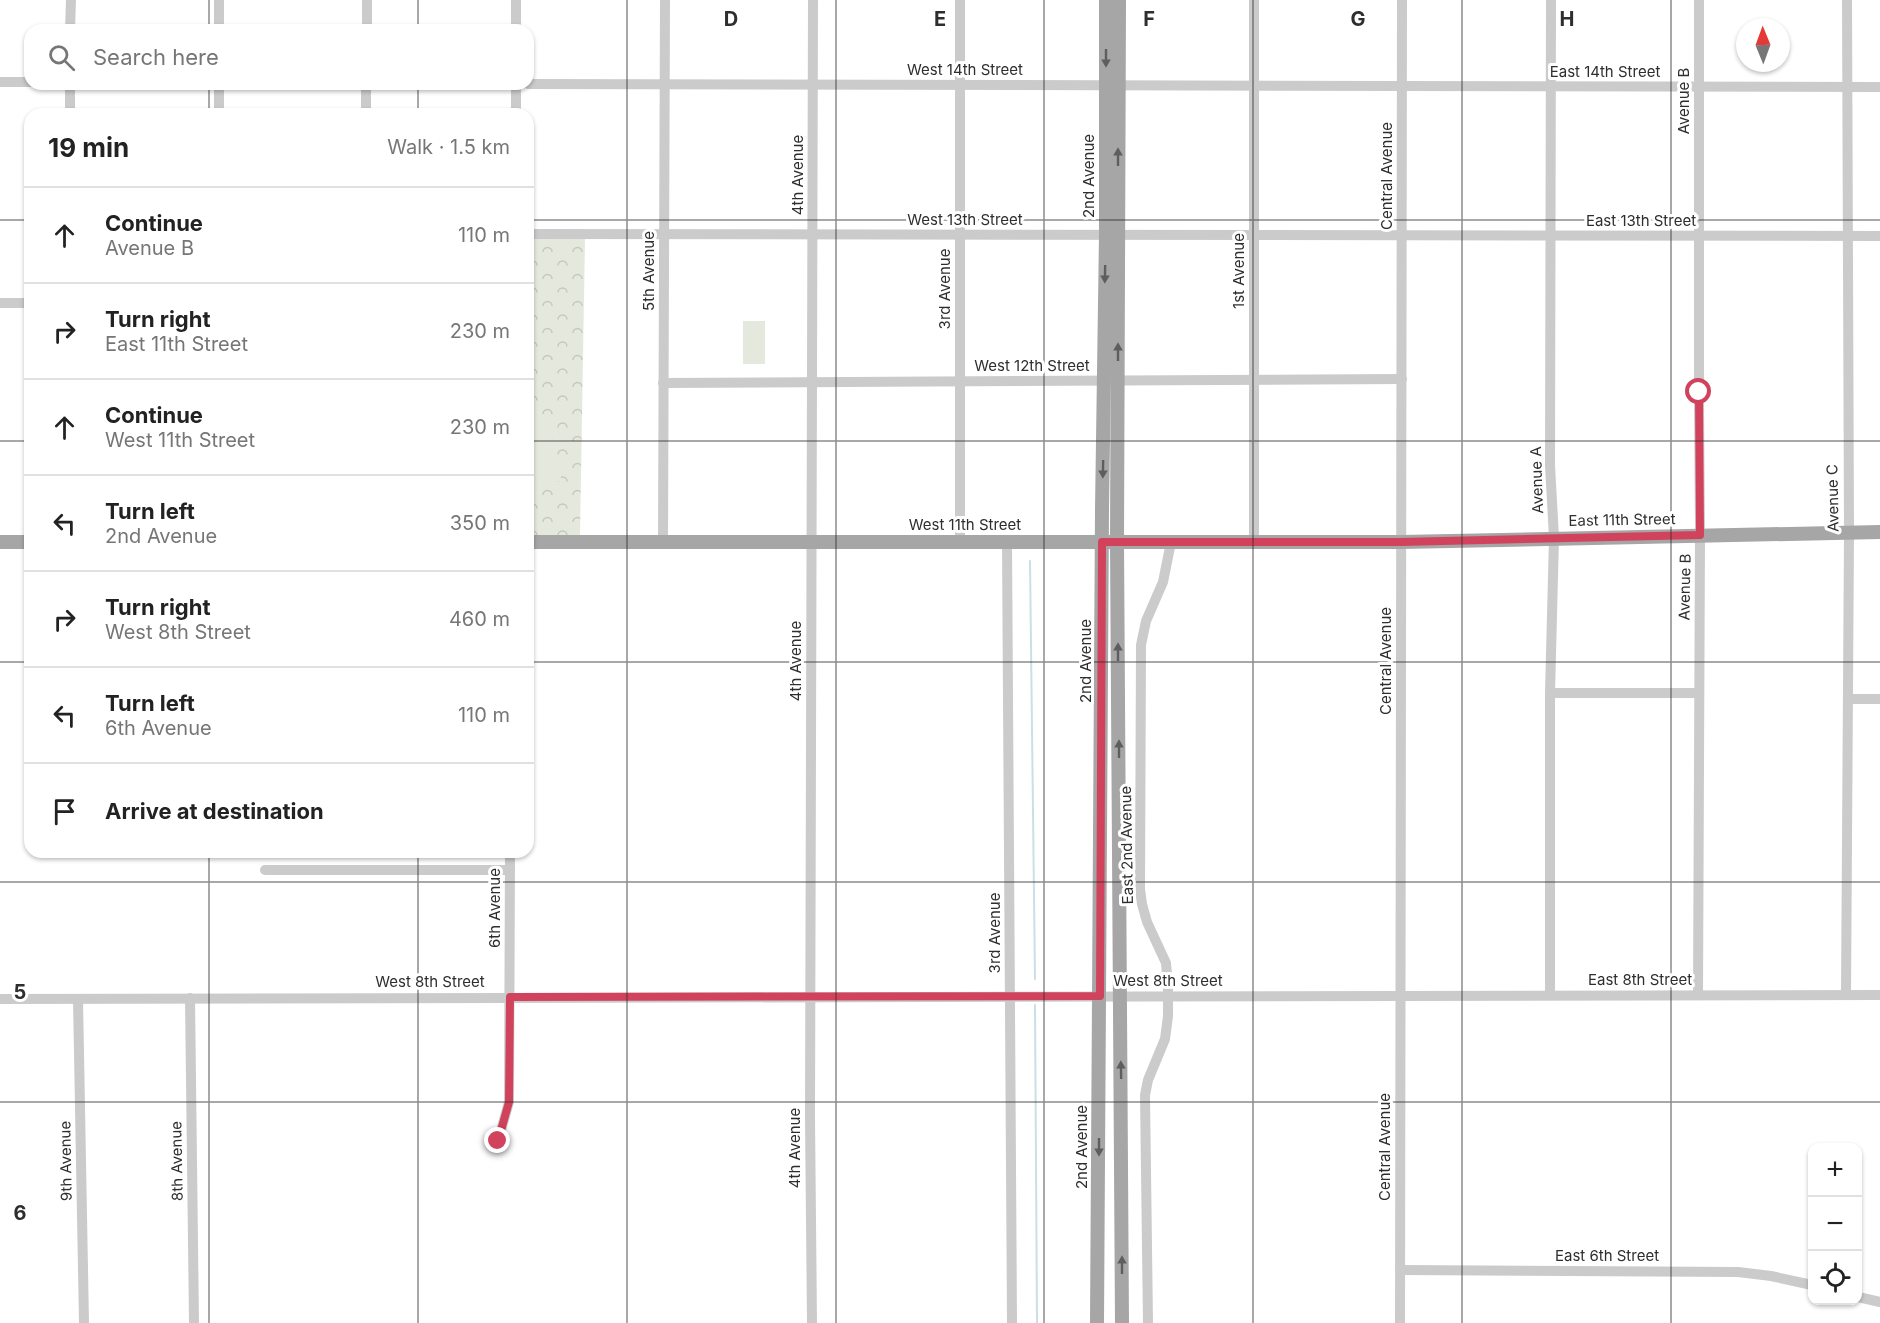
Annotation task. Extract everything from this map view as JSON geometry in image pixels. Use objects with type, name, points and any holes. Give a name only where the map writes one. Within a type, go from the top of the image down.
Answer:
[{"type":"main road","name":"2nd Avenue","points":[[1098,1323],[1102,542],[1111,381],[1112,235],[1112,86],[1106,0]]},
{"type":"main road","name":"2nd Avenue","points":[[1112,86],[1119,0]]},
{"type":"main road","name":"2nd Avenue","points":[[1111,381],[1118,542],[1122,1323]]},
{"type":"main road","name":"East 11th Street","points":[[1401,542],[1880,532]]},
{"type":"main road","points":[[0,542],[24,542]]},
{"type":"main road","name":"West 11th Street","points":[[534,542],[1401,542]]},
{"type":"street","points":[[70,24],[71,0]]},
{"type":"street","points":[[219,0],[219,24]]},
{"type":"street","points":[[367,0],[367,24]]},
{"type":"street","points":[[516,0],[516,24]]},
{"type":"street","name":"5th Avenue","points":[[663,542],[665,0]]},
{"type":"street","name":"4th Avenue","points":[[812,1323],[813,0]]},
{"type":"street","name":"3rd Avenue","points":[[960,0],[960,542]]},
{"type":"street","name":"1st Avenue","points":[[1254,0],[1254,542]]},
{"type":"street","name":"Central Avenue","points":[[1400,1323],[1402,0]]},
{"type":"street","name":"Avenue A","points":[[1550,995],[1550,693],[1554,538],[1550,465],[1551,0]]},
{"type":"street","name":"Avenue B","points":[[1698,995],[1700,0]]},
{"type":"street","name":"Avenue C","points":[[1846,995],[1849,533],[1847,0]]},
{"type":"street","points":[[0,82],[24,82]]},
{"type":"street","name":"West 14th Street","points":[[534,84],[1402,87]]},
{"type":"street","name":"East 14th Street","points":[[1402,87],[1880,87]]},
{"type":"street","points":[[70,90],[70,108]]},
{"type":"street","points":[[219,90],[219,108]]},
{"type":"street","points":[[366,90],[366,108]]},
{"type":"street","points":[[516,90],[516,108]]},
{"type":"street","name":"West 13th Street","points":[[534,234],[1402,236]]},
{"type":"street","name":"East 13th Street","points":[[1402,236],[1880,236]]},
{"type":"street","points":[[0,303],[24,303]]},
{"type":"street","name":"West 12th Street","points":[[663,383],[1402,379]]},
{"type":"street","name":"3rd Avenue","points":[[1007,542],[1012,1323]]},
{"type":"street","name":"East 2nd Avenue","points":[[1148,1323],[1145,1095],[1148,1080],[1165,1039],[1168,996],[1166,963],[1147,922],[1140,889],[1141,669],[1142,640],[1146,621],[1163,582],[1170,542]]},
{"type":"street","points":[[1550,693],[1698,693]]},
{"type":"street","points":[[1848,699],[1880,699]]},
{"type":"street","name":"6th Avenue","points":[[498,1141],[509,1102],[510,858]]},
{"type":"street","points":[[265,870],[510,870]]},
{"type":"street","name":"East 8th Street","points":[[1401,996],[1880,995]]},
{"type":"street","name":"West 8th Street","points":[[0,999],[1401,996]]},
{"type":"street","name":"8th Avenue","points":[[189,998],[194,1323]]},
{"type":"street","name":"9th Avenue","points":[[78,999],[84,1323]]},
{"type":"street","name":"East 6th Street","points":[[1400,1270],[1738,1272],[1808,1284]]},
{"type":"street","points":[[1862,1298],[1880,1302]]},
{"type":"green space","points":[[534,239],[585,239],[580,535],[534,535]]},
{"type":"green space","points":[[743,321],[765,321],[765,364],[743,364]]},
{"type":"green space","points":[[534,415],[543,424],[553,440],[560,468],[559,481],[534,482]]},
{"type":"waterway","points":[[1030,561],[1035,979]]},
{"type":"waterway","points":[[1035,1005],[1037,1323]]},
{"type":"route","points":[[498,1141],[509,1102],[510,997],[1100,996],[1102,542],[1401,542],[1700,535],[1699,392]]}]
